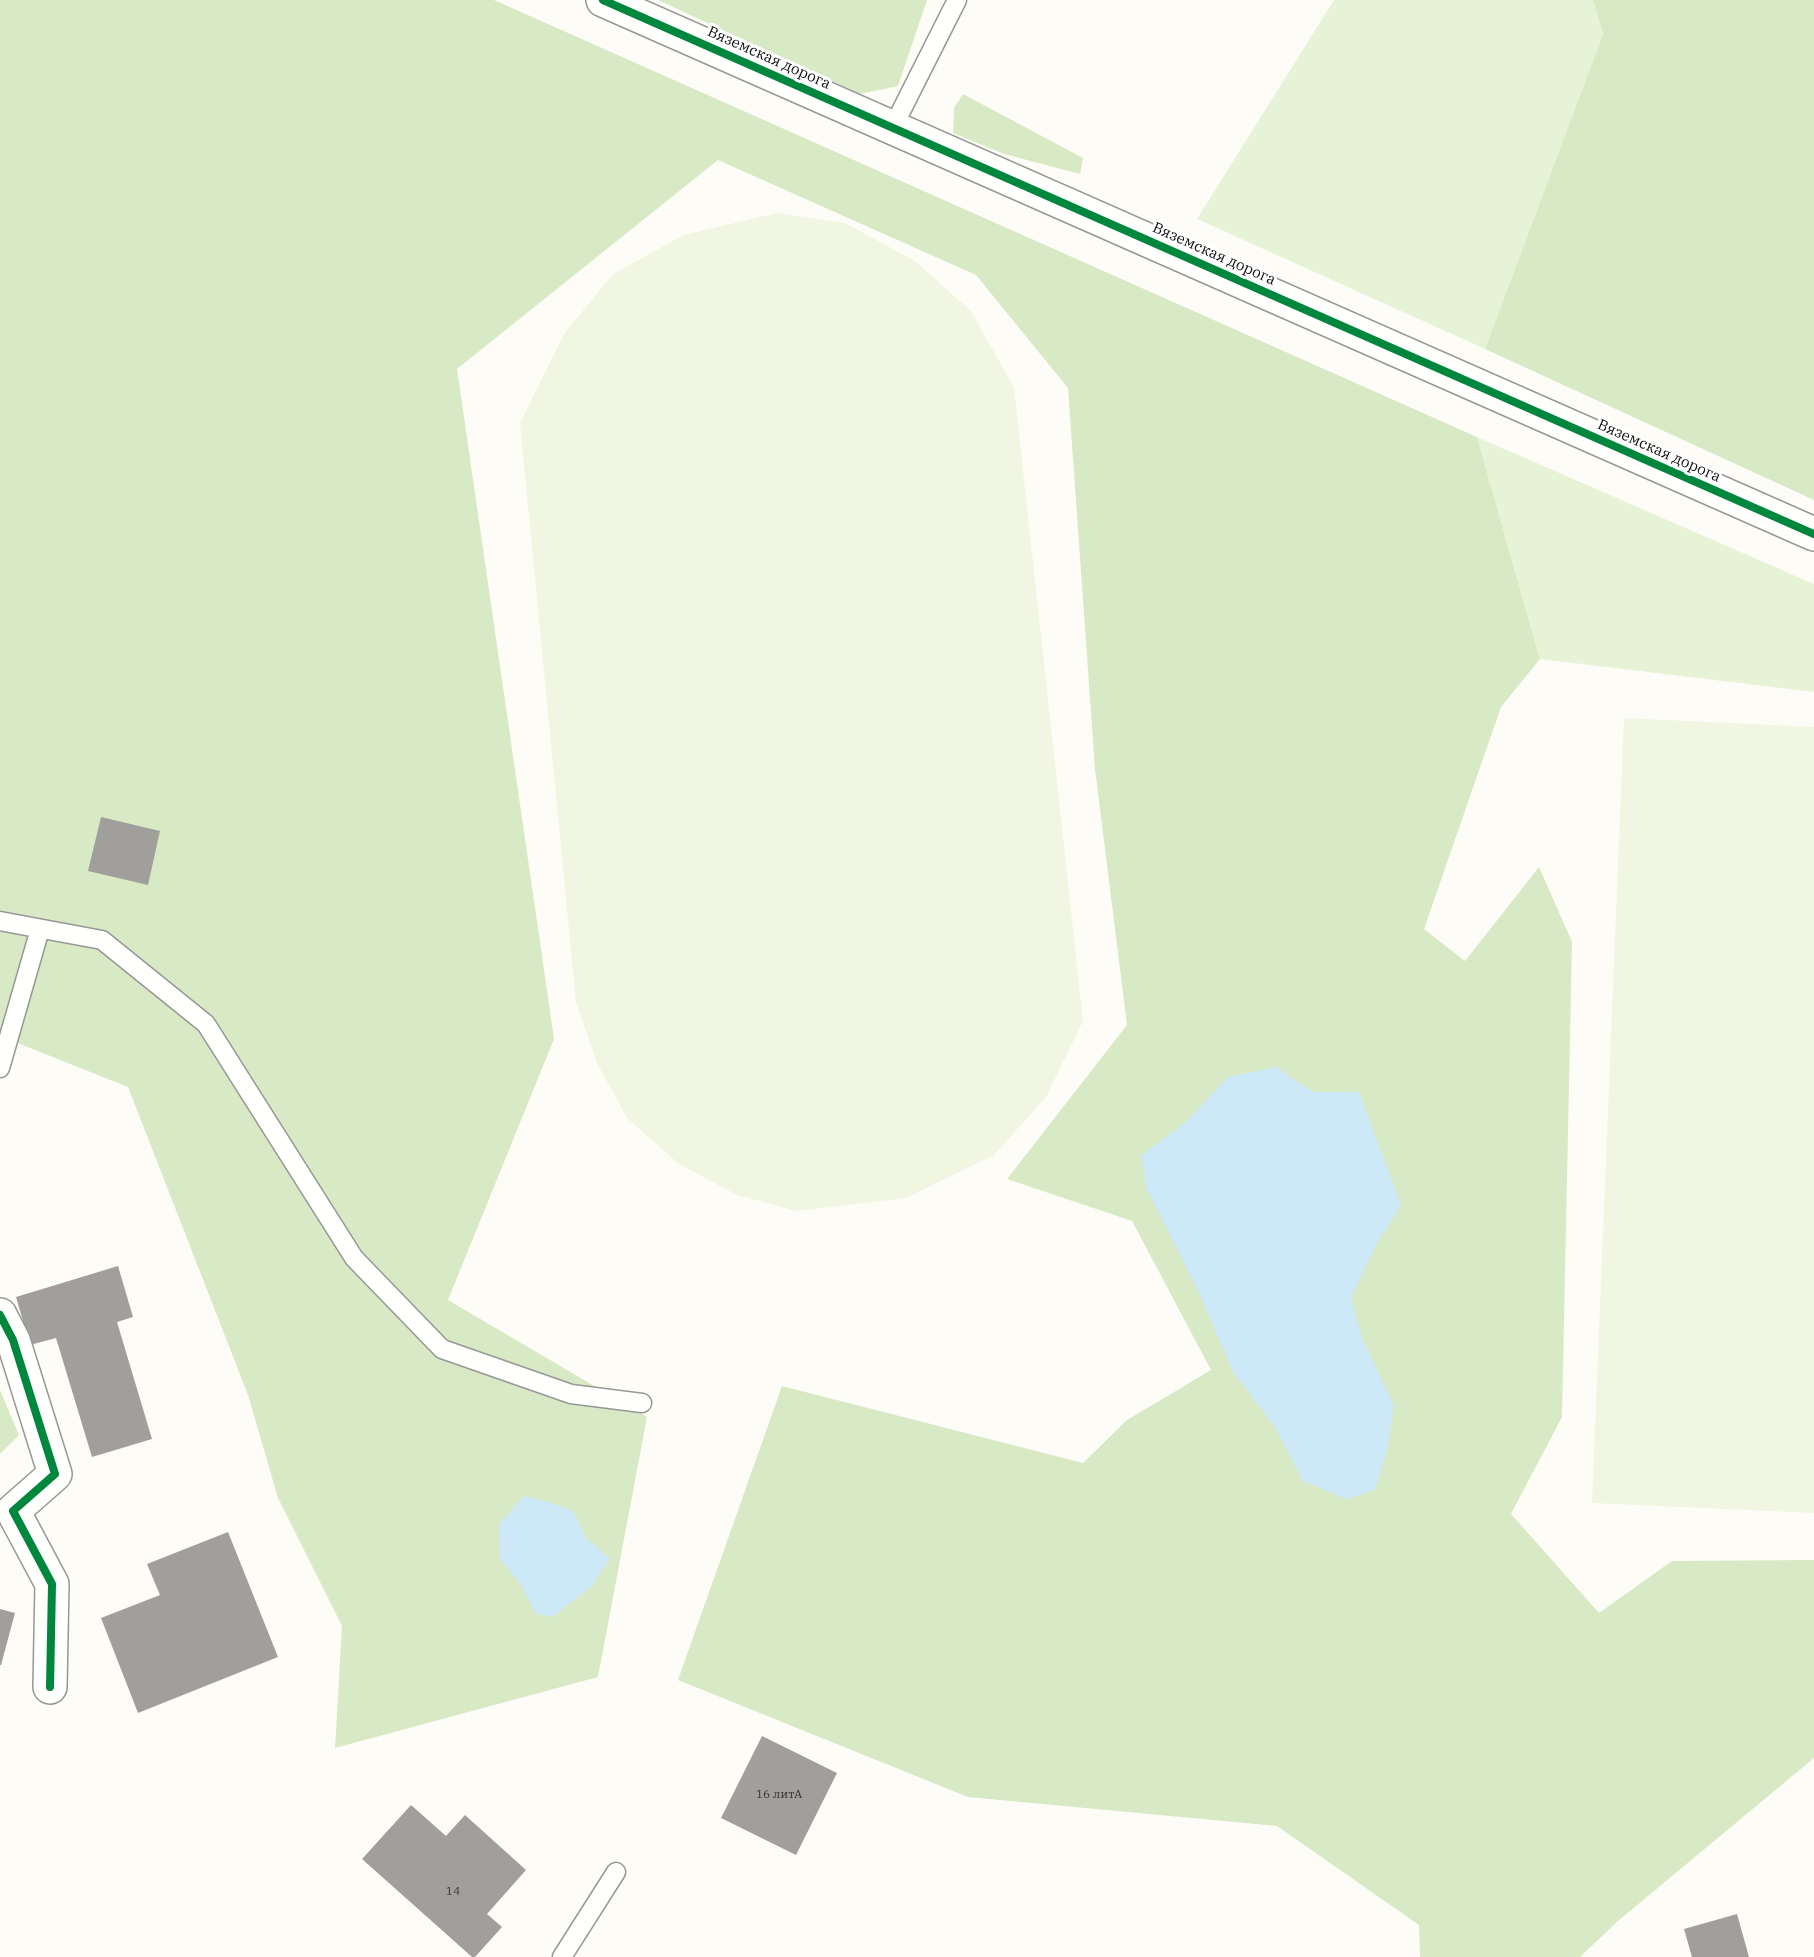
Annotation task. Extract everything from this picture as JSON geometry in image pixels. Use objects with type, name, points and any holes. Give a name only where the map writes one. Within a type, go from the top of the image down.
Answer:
[{"type":"street","name":"Вяземская дорога","points":[[603,0],[1814,534]]},
{"type":"street","points":[[0,1315],[12,1340],[56,1474],[13,1511],[52,1584],[50,1687]]},
{"type":"lane","points":[[892,127],[957,0]]},
{"type":"lane","points":[[0,921],[102,940],[206,1024],[354,1258],[442,1349],[571,1394],[642,1403]]},
{"type":"lane","points":[[0,1068],[40,928]]},
{"type":"lane","points":[[562,1957],[616,1872]]},
{"type":"green space","points":[[0,0],[494,0],[1477,437],[1540,659],[1501,707],[1424,929],[1465,961],[1539,867],[1572,942],[1562,1417],[1511,1514],[1599,1613],[1672,1561],[1814,1560],[1814,1758],[1618,1921],[1580,1957],[1420,1957],[1419,1925],[1277,1826],[968,1797],[678,1680],[782,1386],[1083,1463],[1127,1420],[1211,1370],[1132,1221],[1007,1179],[1127,1025],[1095,769],[1068,388],[976,275],[718,160],[457,369],[554,1039],[448,1300],[647,1417],[598,1677],[335,1748],[342,1626],[278,1498],[248,1395],[128,1087],[0,1036]]},
{"type":"green space","points":[[658,0],[927,0],[898,86],[860,94]]},
{"type":"green space","points":[[1334,0],[1593,0],[1603,34],[1485,349],[1197,219]]},
{"type":"green space","points":[[1593,0],[1814,0],[1814,500],[1485,349],[1603,34]]},
{"type":"green space","points":[[963,94],[1083,158],[1080,174],[1004,154],[953,133],[954,108]]},
{"type":"green space","points":[[777,213],[845,223],[915,261],[971,311],[1014,388],[1083,1021],[1046,1097],[994,1155],[906,1198],[797,1211],[737,1195],[679,1164],[627,1118],[597,1063],[576,1002],[520,423],[564,334],[612,275],[684,235]]},
{"type":"green space","points":[[1477,437],[1814,584],[1814,692],[1540,659]]},
{"type":"green space","points":[[1624,718],[1814,727],[1814,1513],[1592,1503]]},
{"type":"green space","points":[[0,1390],[19,1435],[0,1454]]},
{"type":"water","points":[[1276,1067],[1313,1092],[1359,1092],[1401,1205],[1377,1243],[1351,1298],[1363,1341],[1394,1405],[1387,1450],[1375,1490],[1347,1499],[1303,1481],[1274,1426],[1233,1372],[1199,1293],[1147,1190],[1141,1156],[1186,1122],[1228,1077]]},
{"type":"water","points":[[523,1496],[573,1511],[586,1538],[610,1559],[592,1586],[552,1617],[535,1613],[521,1585],[500,1559],[499,1525]]},
{"type":"building","points":[[101,817],[160,831],[148,885],[88,871]]},
{"type":"building","points":[[118,1266],[133,1317],[117,1322],[152,1439],[92,1457],[56,1338],[30,1345],[16,1297]]},
{"type":"building","points":[[228,1532],[278,1657],[138,1713],[101,1618],[160,1595],[147,1564]]},
{"type":"building","points":[[0,1609],[15,1613],[1,1665],[0,1665]]},
{"type":"building","points":[[762,1736],[837,1773],[796,1855],[721,1818]]},
{"type":"building","points":[[411,1805],[446,1836],[465,1815],[526,1870],[487,1914],[502,1927],[475,1957],[472,1957],[362,1859]]},
{"type":"building","points":[[1737,1914],[1749,1957],[1692,1957],[1684,1929]]},
{"type":"cycle path","points":[[603,0],[1814,534]]},
{"type":"cycle path","points":[[0,1315],[13,1340],[55,1474],[13,1511],[52,1584],[50,1687]]}]
